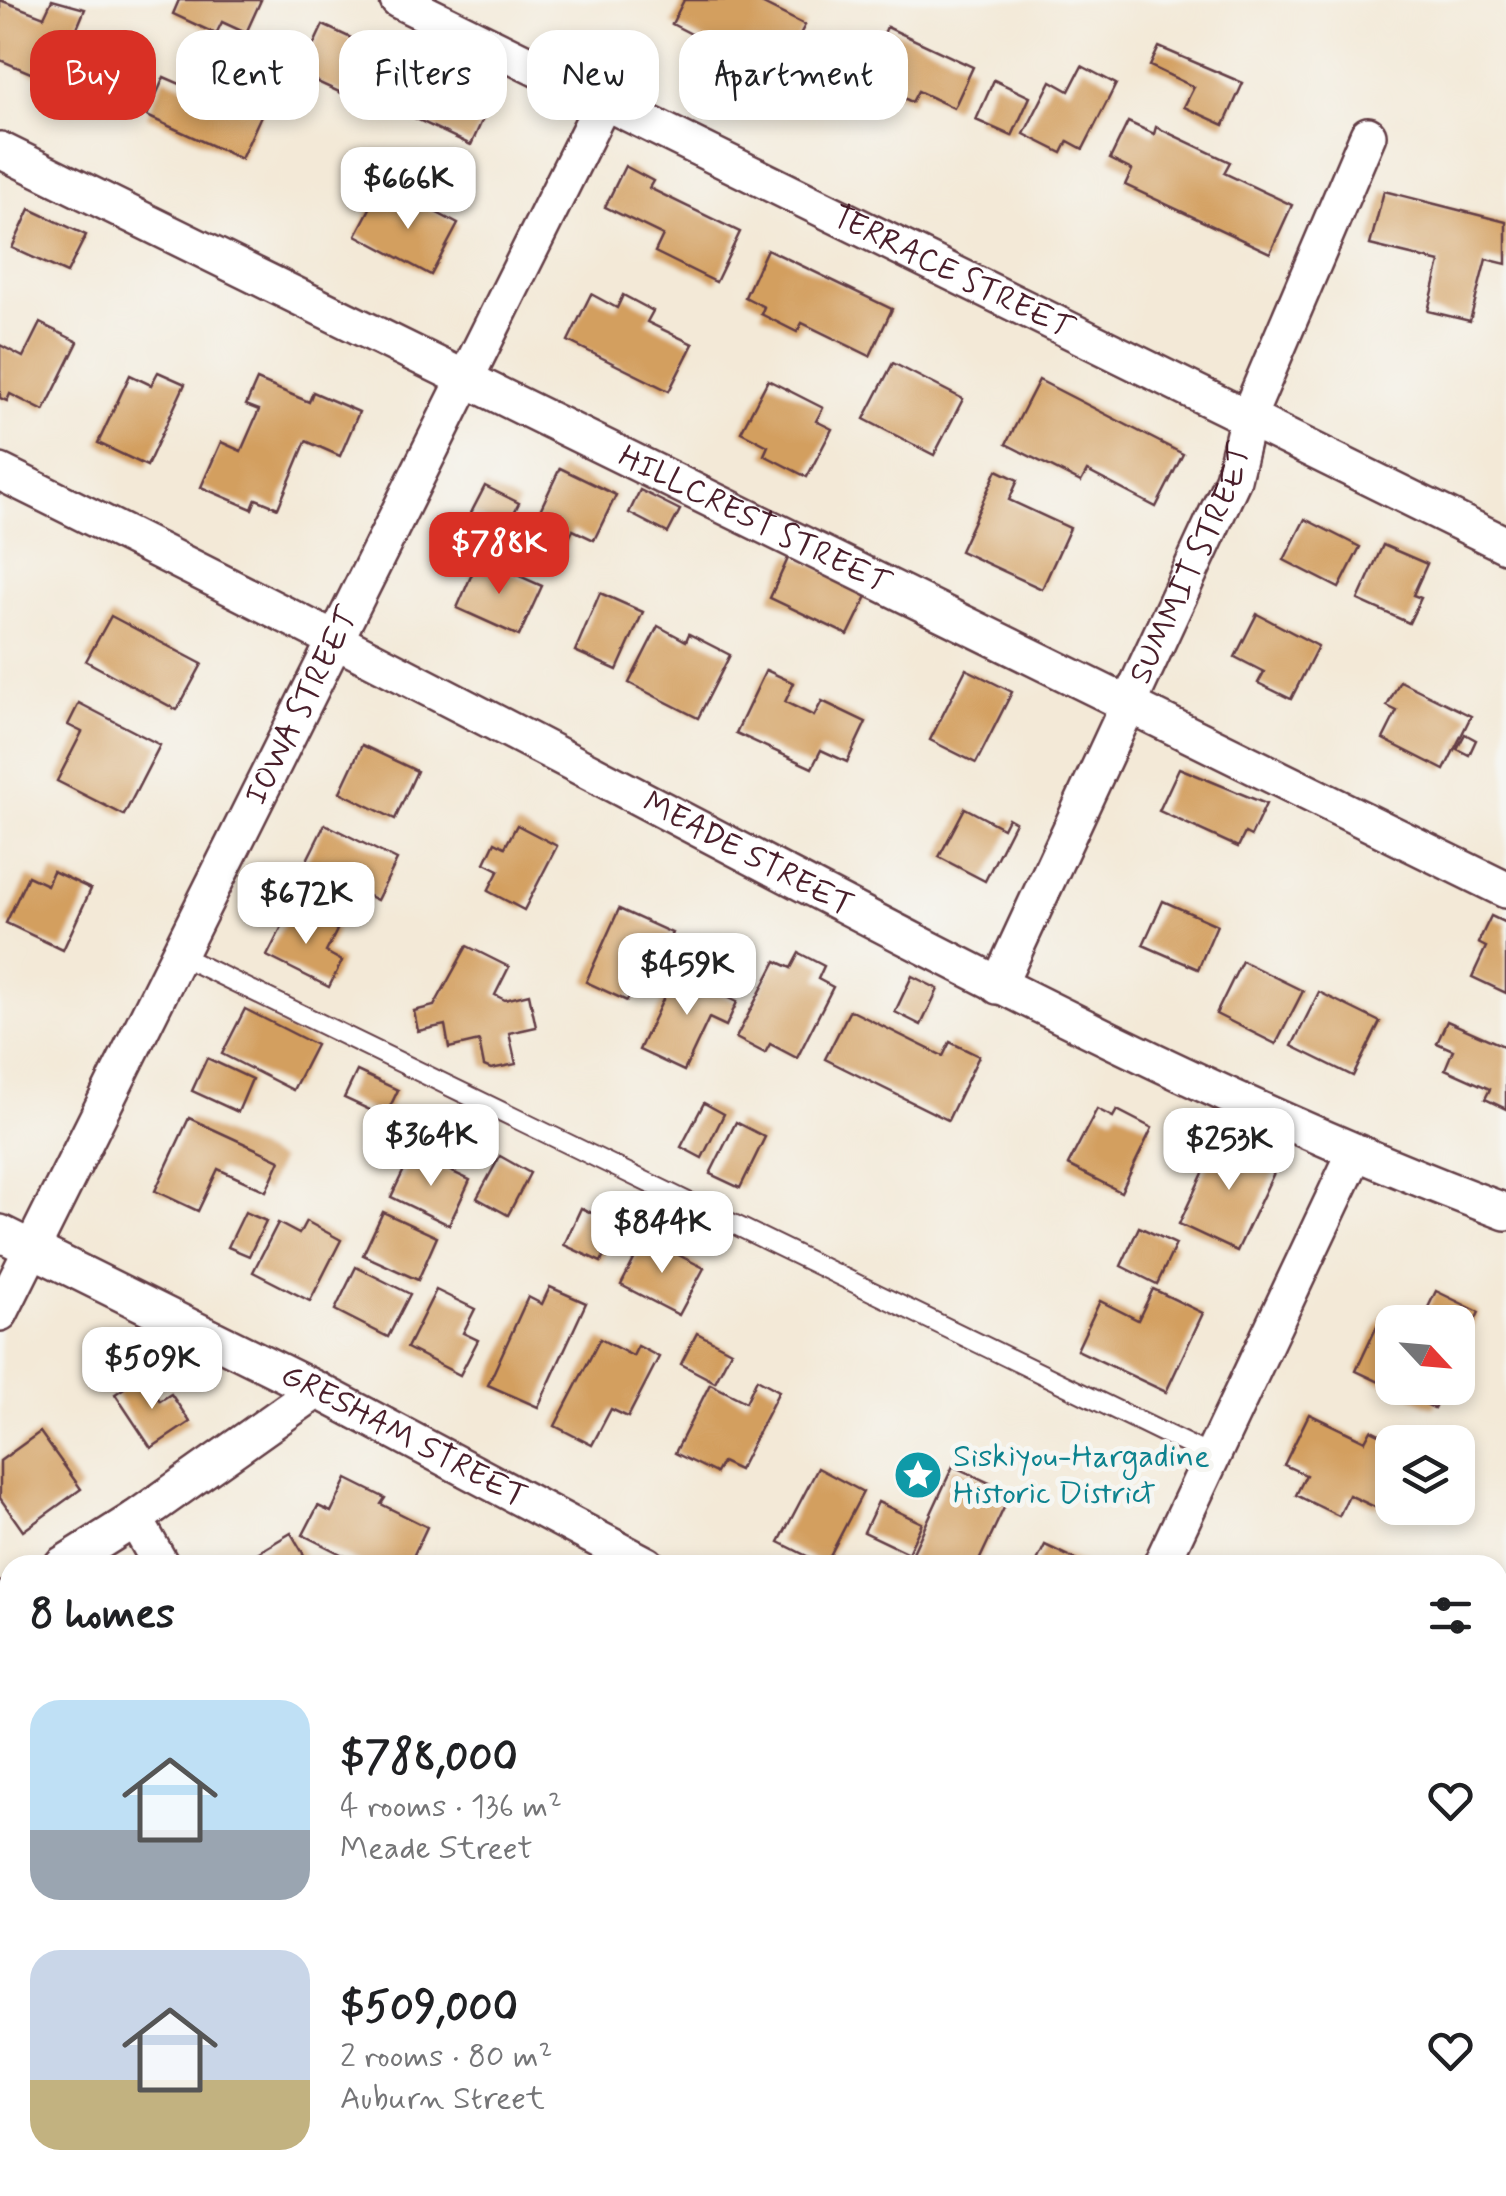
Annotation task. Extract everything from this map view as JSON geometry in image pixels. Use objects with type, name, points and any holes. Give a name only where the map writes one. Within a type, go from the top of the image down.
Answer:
[{"type":"street","name":"TERRACE STREET","points":[[398,0],[527,63]]},
{"type":"street","name":"IOWA STREET","points":[[0,1314],[594,120]]},
{"type":"street","name":"TERRACE STREET","points":[[643,120],[1506,545]]},
{"type":"street","name":"SUMMIT STREET","points":[[998,986],[1233,478],[1248,416],[1368,135]]},
{"type":"street","name":"HILLCREST STREET","points":[[0,150],[1506,890]]},
{"type":"street","name":"MEADE STREET","points":[[0,472],[336,638],[998,986],[1354,1155],[1506,1212]]},
{"type":"street","points":[[1166,1555],[1354,1155]]},
{"type":"street","name":"GRESHAM STREET","points":[[0,1233],[317,1390],[627,1555]]},
{"type":"street","points":[[78,1555],[317,1390]]},
{"type":"street","points":[[135,1519],[155,1555]]},
{"type":"lane","points":[[179,955],[1211,1456]]},
{"type":"building","points":[[0,0],[44,17],[52,0],[85,9],[76,30],[30,30],[30,73],[0,60]]},
{"type":"building","points":[[179,0],[261,0],[247,30],[222,22],[218,30],[207,30],[173,14]]},
{"type":"building","points":[[684,0],[755,0],[805,25],[802,30],[684,30],[672,24]]},
{"type":"building","points":[[323,25],[339,32],[339,92],[319,83],[319,34]]},
{"type":"building","points":[[908,37],[973,67],[954,108],[918,91],[912,102],[908,100]]},
{"type":"building","points":[[1159,47],[1243,83],[1224,125],[1184,107],[1194,87],[1150,66]]},
{"type":"building","points":[[1082,66],[1116,84],[1083,149],[1068,141],[1062,153],[1024,134],[1051,81],[1069,91]]},
{"type":"building","points":[[164,77],[176,82],[176,120],[259,120],[241,159],[156,120],[156,95]]},
{"type":"building","points":[[994,80],[1030,97],[1012,136],[976,120]]},
{"type":"building","points":[[418,120],[482,120],[471,145]]},
{"type":"building","points":[[1128,122],[1154,134],[1156,127],[1230,162],[1224,173],[1292,205],[1270,253],[1125,185],[1132,170],[1110,159]]},
{"type":"building","points":[[625,166],[653,181],[649,188],[740,232],[716,282],[655,252],[663,235],[605,207]]},
{"type":"building","points":[[1384,191],[1506,222],[1506,264],[1486,259],[1470,321],[1428,311],[1440,262],[1370,245]]},
{"type":"building","points":[[399,193],[458,224],[431,275],[356,235],[376,197],[392,206]]},
{"type":"building","points":[[30,209],[86,235],[67,273],[12,248]]},
{"type":"building","points":[[767,249],[892,309],[870,356],[802,323],[797,332],[761,314],[764,307],[745,297]]},
{"type":"building","points":[[591,294],[617,308],[623,295],[653,311],[647,322],[693,344],[669,391],[568,341]]},
{"type":"building","points":[[40,323],[78,342],[44,411],[10,394],[7,401],[0,398],[0,345],[23,357]]},
{"type":"building","points":[[893,363],[963,399],[934,455],[864,419]]},
{"type":"building","points":[[158,372],[185,384],[147,466],[98,443],[130,375],[151,385]]},
{"type":"building","points":[[257,380],[309,402],[313,392],[359,412],[340,456],[306,441],[278,508],[256,499],[252,509],[201,487],[221,442],[241,451],[259,410],[246,405]]},
{"type":"building","points":[[768,380],[823,408],[816,421],[832,429],[807,477],[764,455],[768,446],[741,432]]},
{"type":"building","points":[[1039,380],[1183,454],[1156,507],[1087,471],[1081,482],[1006,444]]},
{"type":"building","points":[[560,468],[616,495],[594,540],[573,530],[560,556],[526,540]]},
{"type":"building","points":[[997,470],[1018,480],[1009,500],[1070,528],[1042,589],[960,551]]},
{"type":"building","points":[[485,486],[519,503],[505,530],[471,513]]},
{"type":"building","points":[[640,490],[680,510],[668,533],[629,513]]},
{"type":"building","points":[[1305,519],[1360,547],[1339,588],[1284,560]]},
{"type":"building","points":[[1383,545],[1427,564],[1413,595],[1421,598],[1409,623],[1358,600]]},
{"type":"building","points":[[790,554],[869,592],[848,635],[770,598]]},
{"type":"building","points":[[479,558],[542,586],[519,636],[457,608]]},
{"type":"building","points":[[600,593],[643,612],[617,670],[575,651]]},
{"type":"building","points":[[1257,614],[1318,646],[1291,699],[1258,683],[1264,672],[1235,657]]},
{"type":"building","points":[[111,616],[202,664],[177,710],[86,661]]},
{"type":"building","points":[[658,626],[686,641],[689,634],[730,655],[698,718],[629,683]]},
{"type":"building","points":[[966,669],[1012,692],[976,763],[930,740]]},
{"type":"building","points":[[766,670],[794,683],[785,702],[814,716],[822,701],[866,722],[847,762],[821,750],[812,768],[736,733]]},
{"type":"building","points":[[1400,681],[1471,716],[1444,770],[1383,739],[1397,711],[1387,706]]},
{"type":"building","points":[[79,703],[160,745],[124,815],[57,781],[82,732],[68,725]]},
{"type":"building","points":[[1465,734],[1476,740],[1469,755],[1457,749]]},
{"type":"building","points":[[362,745],[417,771],[395,819],[340,792]]},
{"type":"building","points":[[1179,768],[1266,804],[1251,836],[1245,833],[1238,847],[1159,811]]},
{"type":"building","points":[[965,808],[1003,828],[1008,818],[1015,822],[985,881],[939,857]]},
{"type":"building","points":[[325,824],[397,860],[377,900],[305,864]]},
{"type":"building","points":[[517,825],[557,846],[524,910],[488,891],[499,870],[485,863],[495,842],[505,847]]},
{"type":"building","points":[[53,871],[91,889],[63,950],[6,923],[28,876],[47,885]]},
{"type":"building","points":[[1163,901],[1217,925],[1198,969],[1143,945]]},
{"type":"building","points":[[292,907],[337,930],[326,952],[342,961],[329,987],[267,956]]},
{"type":"building","points":[[619,909],[672,933],[649,981],[638,976],[627,1001],[586,982]]},
{"type":"building","points":[[1491,916],[1506,923],[1506,993],[1472,977],[1486,947],[1478,943]]},
{"type":"building","points":[[467,946],[509,967],[495,995],[505,1000],[529,994],[536,1027],[509,1033],[516,1064],[491,1069],[484,1066],[479,1041],[449,1048],[445,1025],[418,1031],[414,1011],[434,1006]]},
{"type":"building","points":[[799,953],[824,966],[818,979],[833,987],[797,1058],[770,1044],[765,1053],[736,1038],[776,961],[791,968]]},
{"type":"building","points":[[1242,961],[1303,991],[1276,1044],[1216,1014]]},
{"type":"building","points":[[689,965],[726,982],[720,994],[737,1002],[726,1026],[709,1018],[684,1071],[639,1050],[667,991],[676,994]]},
{"type":"building","points":[[912,976],[938,989],[921,1025],[895,1012]]},
{"type":"building","points":[[1319,992],[1380,1022],[1353,1076],[1292,1046]]},
{"type":"building","points":[[245,1009],[316,1045],[293,1090],[222,1054]]},
{"type":"building","points":[[850,1010],[943,1056],[950,1042],[979,1056],[948,1120],[825,1059]]},
{"type":"building","points":[[1447,1021],[1506,1047],[1506,1109],[1485,1099],[1490,1089],[1445,1069],[1453,1050],[1437,1043]]},
{"type":"building","points":[[207,1058],[252,1079],[238,1112],[192,1091]]},
{"type":"building","points":[[357,1071],[398,1090],[385,1117],[344,1098]]},
{"type":"building","points":[[704,1103],[724,1114],[702,1158],[681,1147]]},
{"type":"building","points":[[1097,1109],[1113,1117],[1117,1110],[1152,1128],[1121,1192],[1068,1165]]},
{"type":"building","points":[[189,1118],[280,1160],[266,1191],[218,1169],[198,1211],[155,1191]]},
{"type":"building","points":[[736,1122],[765,1137],[740,1188],[710,1174]]},
{"type":"building","points":[[1221,1135],[1279,1162],[1237,1251],[1179,1224]]},
{"type":"building","points":[[412,1153],[470,1180],[449,1225],[391,1197]]},
{"type":"building","points":[[500,1156],[530,1173],[508,1215],[477,1198]]},
{"type":"building","points":[[581,1208],[618,1225],[601,1262],[564,1245]]},
{"type":"building","points":[[245,1212],[266,1221],[249,1256],[228,1247]]},
{"type":"building","points":[[383,1212],[437,1237],[418,1280],[363,1255]]},
{"type":"building","points":[[306,1221],[341,1240],[310,1301],[253,1272],[278,1223],[299,1234]]},
{"type":"building","points":[[1139,1227],[1176,1244],[1157,1284],[1121,1266]]},
{"type":"building","points":[[645,1238],[704,1268],[679,1315],[621,1285]]},
{"type":"building","points":[[356,1267],[410,1294],[388,1337],[335,1310]]},
{"type":"building","points":[[550,1287],[586,1303],[538,1407],[488,1385],[528,1297],[542,1304]]},
{"type":"building","points":[[1153,1289],[1203,1313],[1166,1392],[1077,1350],[1100,1301],[1138,1320]]},
{"type":"building","points":[[436,1290],[475,1309],[463,1333],[478,1340],[460,1375],[407,1348]]},
{"type":"building","points":[[1436,1291],[1465,1305],[1429,1305]]},
{"type":"building","points":[[1375,1330],[1375,1380],[1356,1371]]},
{"type":"building","points":[[697,1333],[731,1351],[715,1382],[681,1364]]},
{"type":"building","points":[[600,1339],[633,1356],[638,1346],[659,1357],[628,1417],[611,1409],[592,1445],[555,1426]]},
{"type":"building","points":[[143,1376],[160,1401],[171,1394],[190,1422],[151,1448],[115,1394]]},
{"type":"building","points":[[757,1379],[779,1391],[739,1470],[722,1462],[716,1473],[675,1453],[710,1384],[746,1402]]},
{"type":"building","points":[[1309,1414],[1365,1441],[1371,1430],[1375,1432],[1375,1507],[1349,1495],[1339,1516],[1296,1495],[1306,1475],[1284,1465]]},
{"type":"building","points":[[40,1432],[81,1489],[23,1531],[0,1498],[0,1461]]},
{"type":"building","points":[[953,1466],[1011,1493],[982,1555],[912,1555]]},
{"type":"building","points":[[818,1468],[863,1492],[830,1555],[805,1555],[779,1542]]},
{"type":"building","points":[[347,1479],[385,1498],[381,1504],[427,1527],[414,1555],[343,1555],[303,1535],[318,1506],[331,1512]]},
{"type":"building","points":[[878,1502],[922,1523],[908,1553],[864,1532]]},
{"type":"building","points":[[291,1533],[304,1555],[254,1555]]},
{"type":"building","points":[[1045,1545],[1066,1555],[1040,1555]]},
{"type":"place","name":"Siskiyou-Hargadine Historic District","points":[[918,1475]]}]
